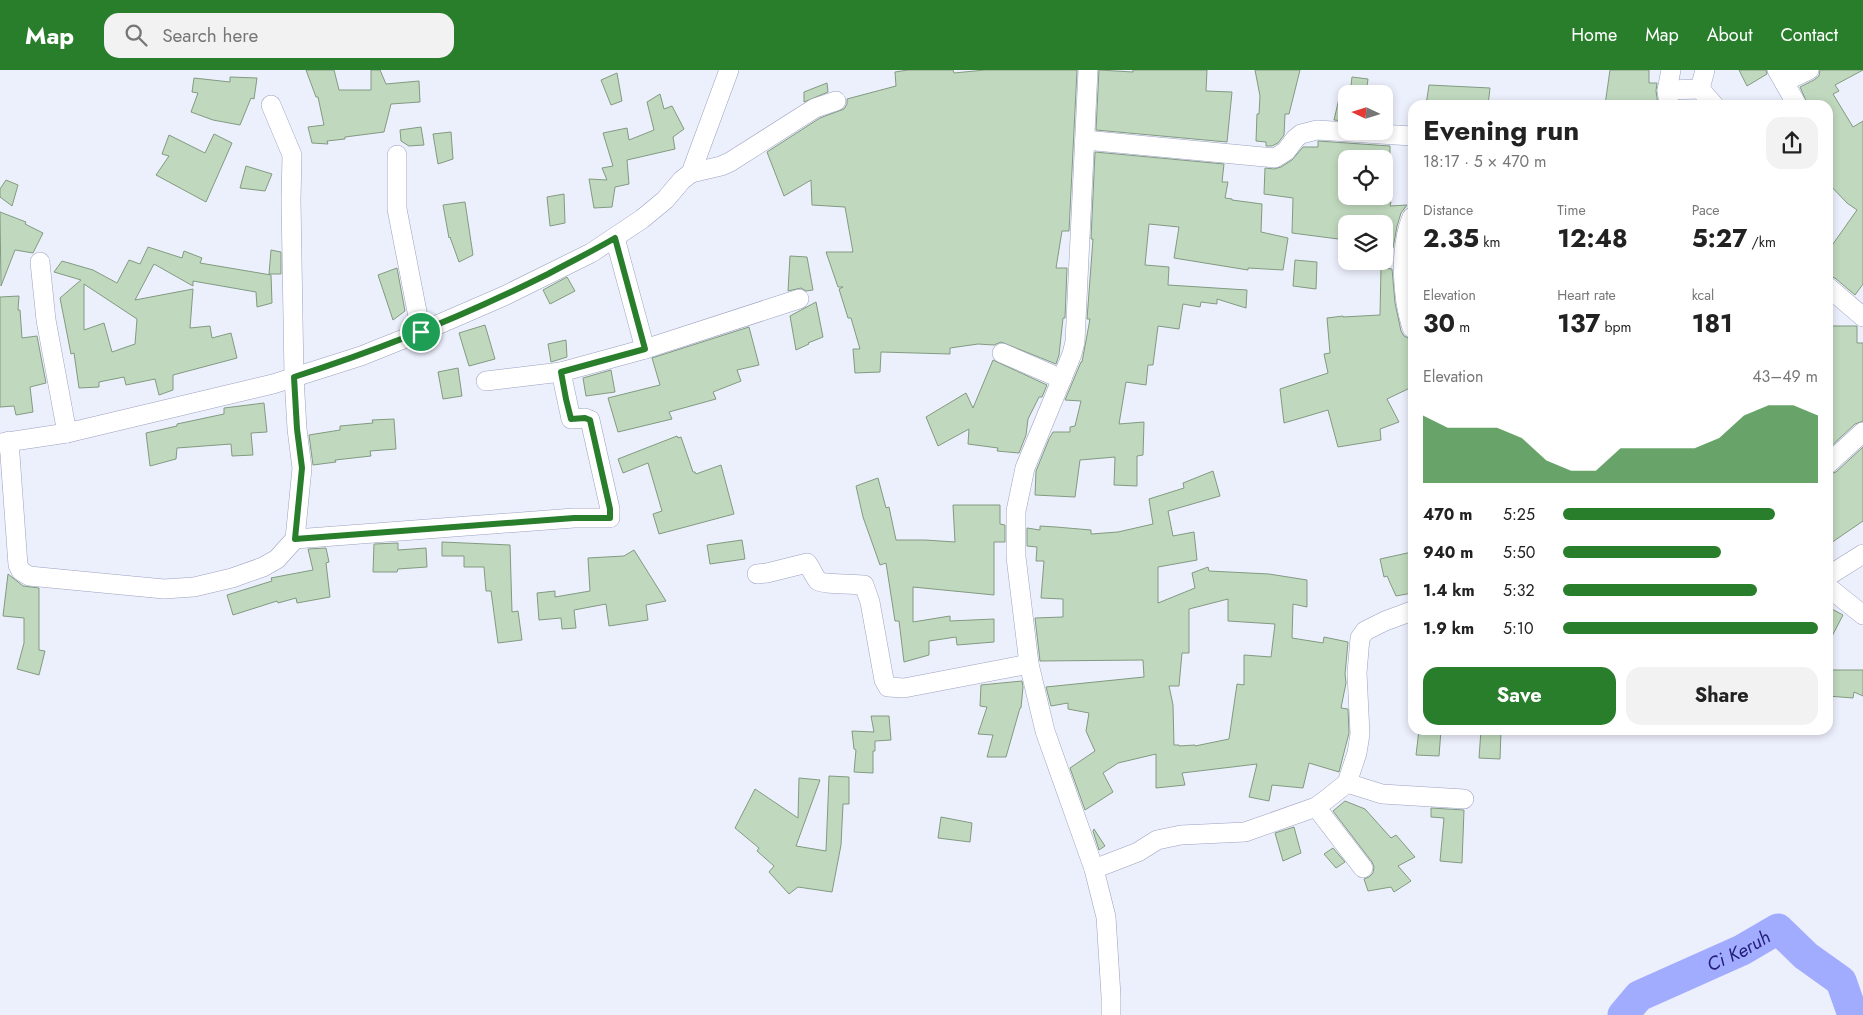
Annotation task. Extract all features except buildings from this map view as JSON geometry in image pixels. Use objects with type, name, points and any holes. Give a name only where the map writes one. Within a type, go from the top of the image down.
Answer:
[{"type":"street","points":[[691,173],[729,70]]},
{"type":"street","points":[[1088,70],[1077,330],[1072,354],[1025,468],[1016,511],[1016,557],[1029,664],[1045,731],[1094,869],[1106,917],[1111,1015]]},
{"type":"street","points":[[1671,70],[1668,98],[1700,88]]},
{"type":"street","points":[[1700,88],[1705,70]]},
{"type":"street","points":[[1794,100],[1781,76],[1808,70]]},
{"type":"street","points":[[1700,88],[1710,100]]},
{"type":"street","points":[[271,105],[292,155],[294,377],[297,429],[302,468],[295,539],[277,559],[262,568],[232,578],[194,587],[164,589],[29,576],[21,571],[18,565],[5,442],[67,433],[273,384],[294,377],[361,356],[421,332],[504,296],[591,252],[615,238],[666,200],[682,180],[691,173],[730,162],[815,108],[836,101]]},
{"type":"street","points":[[1084,140],[1275,158],[1286,152],[1295,138],[1301,134],[1317,130],[1408,136]]},
{"type":"street","points":[[397,156],[396,209],[421,332]]},
{"type":"street","points":[[1408,234],[1404,285],[1408,313]]},
{"type":"street","points":[[615,238],[645,349]]},
{"type":"street","points":[[40,262],[46,320],[67,433]]},
{"type":"street","points":[[1833,291],[1863,317]]},
{"type":"street","points":[[486,381],[561,372],[645,349],[799,299]]},
{"type":"street","points":[[1002,353],[1062,379]]},
{"type":"street","points":[[295,539],[574,518],[610,518],[610,509],[590,420],[585,418],[571,419],[561,372]]},
{"type":"street","points":[[1833,459],[1863,432]]},
{"type":"street","points":[[1833,573],[1863,554]]},
{"type":"street","points":[[757,574],[807,563],[818,581],[823,584],[842,582],[864,585],[870,602],[884,680],[888,687],[904,688],[1029,664]]},
{"type":"street","points":[[1833,591],[1863,615]]},
{"type":"street","points":[[1094,869],[1138,852],[1157,840],[1181,835],[1245,832],[1316,808],[1347,783],[1357,753],[1360,734],[1357,673],[1360,638],[1365,631],[1385,620],[1408,612]]},
{"type":"street","points":[[1347,783],[1382,794],[1464,798]]},
{"type":"street","points":[[1316,808],[1363,868]]},
{"type":"waterway","name":"Ci Keruh","points":[[1623,1015],[1639,996],[1742,950],[1778,929],[1806,956],[1841,981],[1853,1015]]},
{"type":"route","points":[[615,238],[645,349],[561,372],[571,419],[588,418],[590,420],[610,509],[610,518],[608,520],[574,518],[295,539],[302,468],[301,448],[297,429],[294,377],[361,356],[421,332],[504,296],[615,238]]}]
